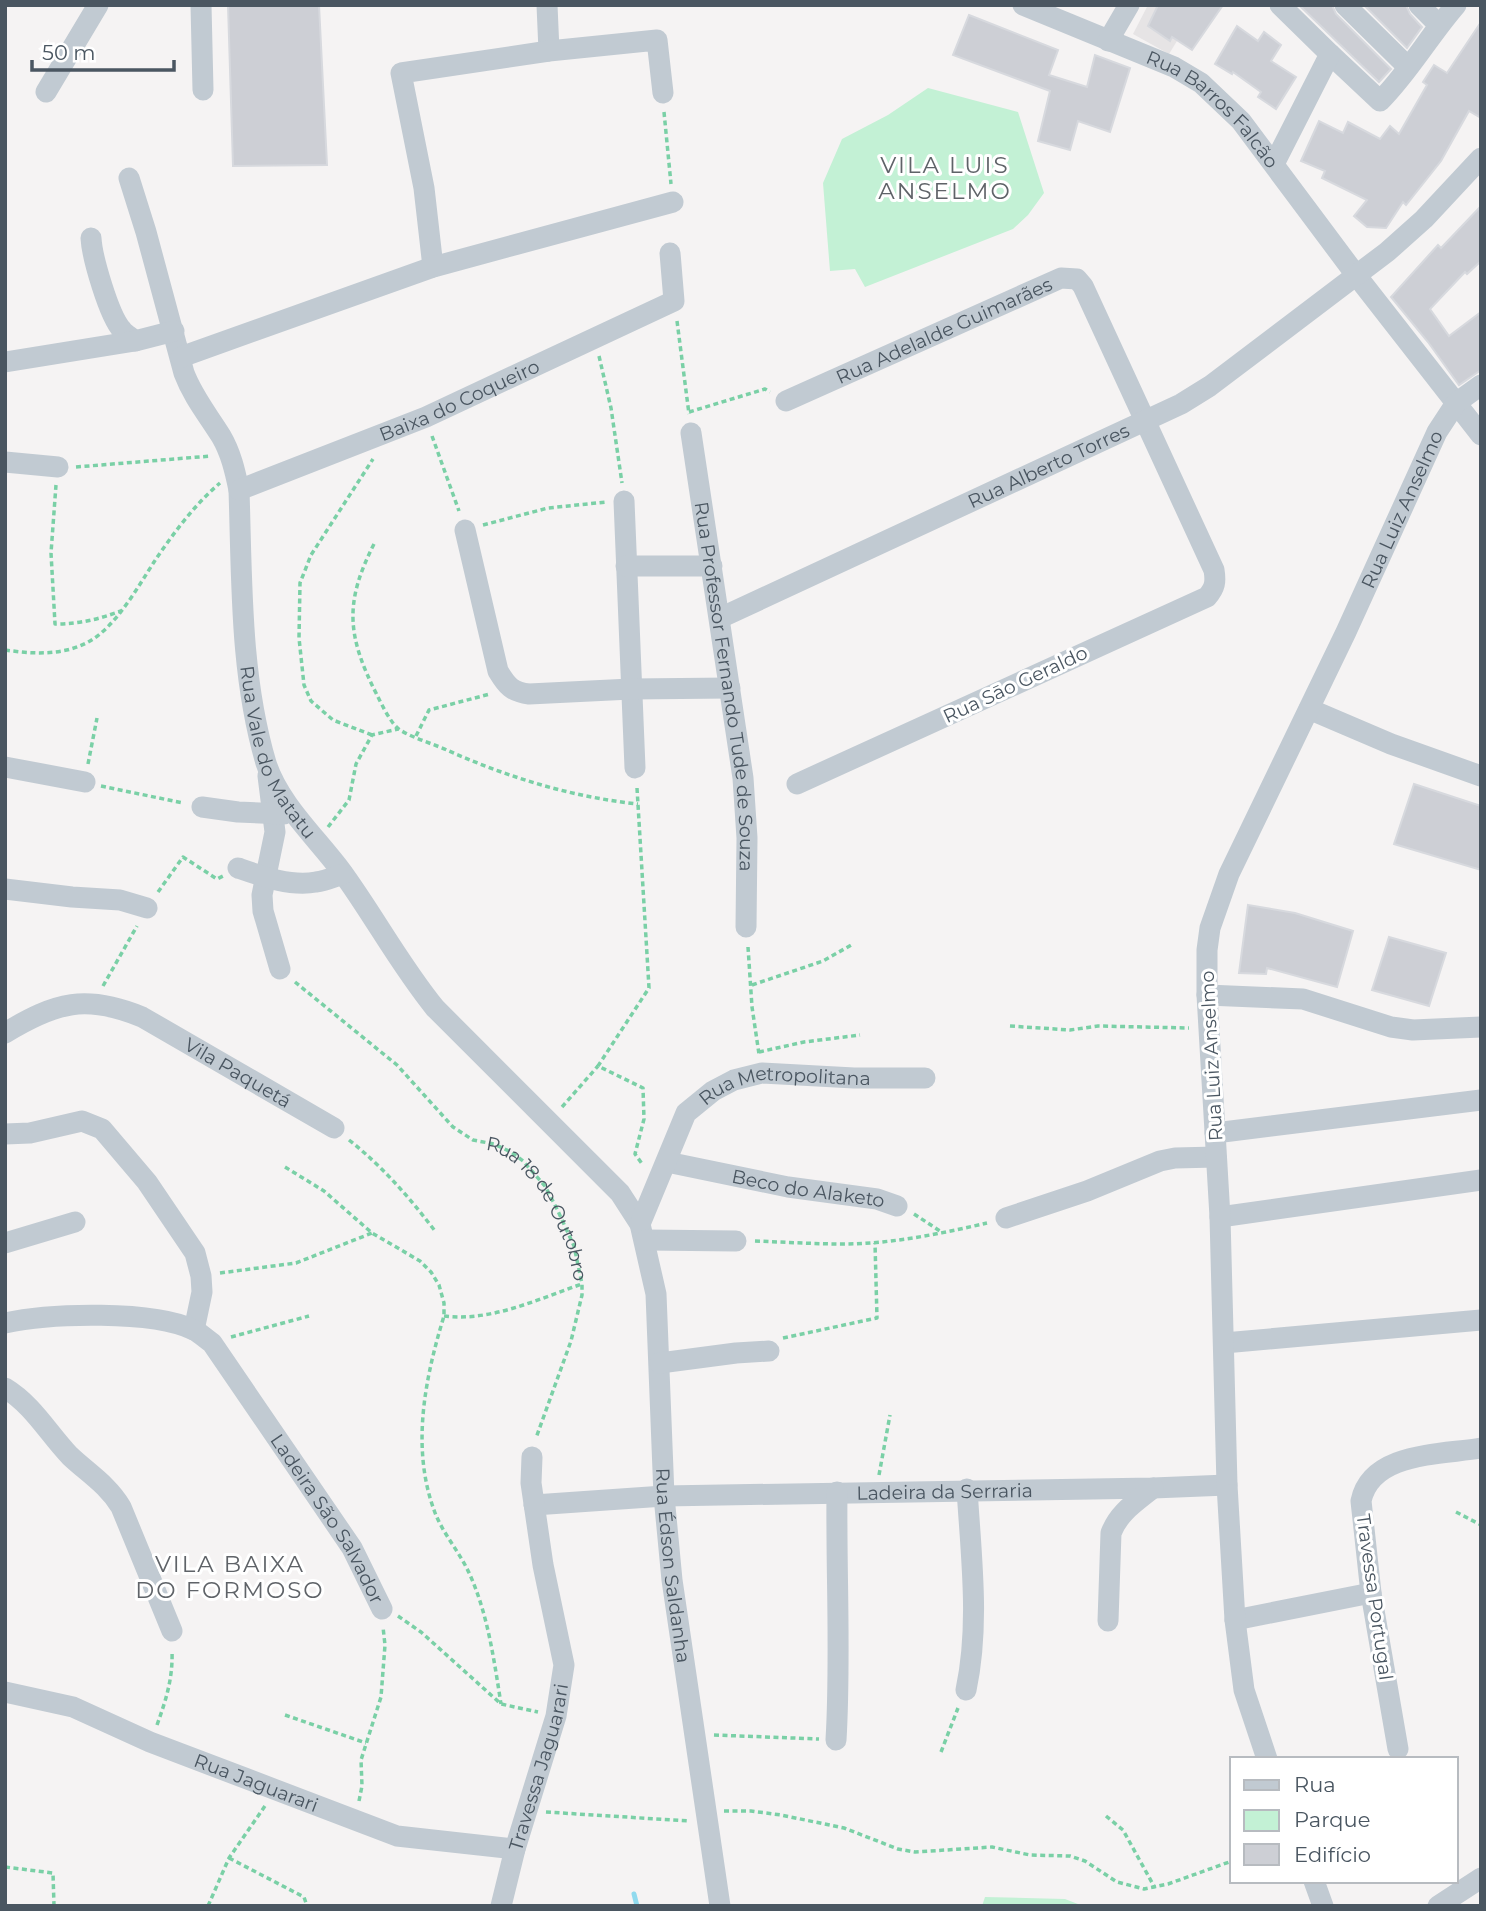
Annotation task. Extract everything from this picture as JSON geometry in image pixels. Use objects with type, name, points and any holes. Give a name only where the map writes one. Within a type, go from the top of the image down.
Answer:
[{"type":"street","points":[[46,92],[98,5]]},
{"type":"street","points":[[201,5],[203,90]]},
{"type":"street","points":[[547,5],[550,51]]},
{"type":"street","name":"Rua Barros Falcão","points":[[1023,5],[1174,67],[1201,83],[1241,121],[1356,275],[1481,435]]},
{"type":"street","points":[[1108,41],[1129,5]]},
{"type":"street","points":[[1280,5],[1380,101],[1400,81],[1456,5]]},
{"type":"street","points":[[1345,5],[1408,67]]},
{"type":"street","points":[[1419,5],[1439,25]]},
{"type":"street","points":[[433,267],[424,188],[401,73],[550,51],[657,40],[663,93]]},
{"type":"street","points":[[1273,164],[1330,54]]},
{"type":"street","name":"Rua Alberto Torres","points":[[720,618],[1181,404],[1210,386],[1387,253],[1481,158]]},
{"type":"street","name":"Rua Vale do Matatu","points":[[129,178],[190,389],[235,472],[249,685],[267,766],[280,792],[343,874],[414,982],[435,1008],[550,1120],[620,1193],[643,1232]]},
{"type":"street","points":[[181,357],[433,267],[673,202]]},
{"type":"street","points":[[91,238],[110,310],[121,329],[135,341]]},
{"type":"street","points":[[670,253],[674,301]]},
{"type":"street","name":"Rua Adelalde Guimarães","points":[[786,401],[1061,278],[1077,279],[1083,286],[1214,570]]},
{"type":"street","name":"Baixa do Coqueiro","points":[[235,472],[384,435],[674,301]]},
{"type":"street","points":[[5,362],[135,341],[174,331]]},
{"type":"street","name":"Rua Luiz Anselmo","points":[[1266,1757],[1244,1690],[1235,1620],[1227,1485],[1220,1217],[1207,995],[1207,950],[1217,905],[1229,874],[1309,709],[1437,432],[1456,403],[1481,384]]},
{"type":"street","name":"Rua Professor Fernando Tude de Souza","points":[[690,423],[743,778],[747,838],[746,927]]},
{"type":"street","points":[[5,462],[58,467]]},
{"type":"street","points":[[624,501],[635,768]]},
{"type":"street","points":[[465,530],[504,680],[518,693],[730,688]]},
{"type":"street","points":[[626,566],[712,566]]},
{"type":"street","name":"Rua Sāo Geraldo","points":[[797,785],[1207,597],[1216,581],[1214,570]]},
{"type":"street","points":[[1309,709],[1391,744],[1481,776]]},
{"type":"street","points":[[267,766],[275,832],[261,895],[280,969]]},
{"type":"street","points":[[5,767],[85,782]]},
{"type":"street","points":[[202,807],[272,815],[296,814]]},
{"type":"street","points":[[238,869],[300,883],[314,883],[343,874]]},
{"type":"street","points":[[5,889],[120,900],[147,908]]},
{"type":"street","points":[[1207,995],[1303,999],[1391,1027],[1413,1030],[1481,1027]]},
{"type":"street","name":"Vila Paquetá","points":[[5,1033],[58,1006],[94,1003],[119,1007],[142,1017],[334,1128]]},
{"type":"street","name":"Rua Metropolitana","points":[[643,1232],[658,1183],[686,1113],[695,1103],[760,1063],[854,1078],[925,1079]]},
{"type":"street","points":[[1215,1133],[1481,1100]]},
{"type":"street","points":[[5,1134],[30,1133],[82,1121],[102,1129],[147,1182],[180,1228],[195,1253],[202,1292],[194,1330],[110,1315],[5,1323]]},
{"type":"street","points":[[1006,1218],[1087,1191],[1160,1161],[1216,1157]]},
{"type":"street","name":"Beco do Alaketo","points":[[667,1162],[788,1187],[877,1199],[897,1206]]},
{"type":"street","points":[[1220,1217],[1481,1180]]},
{"type":"street","points":[[5,1243],[75,1222]]},
{"type":"street","points":[[643,1232],[736,1241]]},
{"type":"street","name":"Rua Édson Saldanha","points":[[643,1232],[656,1294],[664,1496],[672,1580],[720,1906]]},
{"type":"street","points":[[1224,1343],[1481,1320]]},
{"type":"street","name":"Ladeira São Salvador","points":[[194,1330],[212,1343],[352,1548],[382,1609]]},
{"type":"street","points":[[660,1363],[769,1351]]},
{"type":"street","points":[[5,1388],[35,1413],[70,1456],[113,1494],[121,1507],[172,1631]]},
{"type":"street","name":"Travessa Portugal","points":[[1398,1749],[1371,1593],[1361,1502],[1364,1488],[1374,1474],[1389,1465],[1481,1448]]},
{"type":"street","points":[[532,1457],[534,1505]]},
{"type":"street","name":"Ladeira da Serraria","points":[[534,1505],[664,1496],[1227,1485]]},
{"type":"street","points":[[1108,1621],[1111,1533],[1124,1511],[1153,1488]]},
{"type":"street","points":[[966,1690],[970,1673],[973,1590],[967,1489]]},
{"type":"street","points":[[836,1740],[839,1635],[837,1492]]},
{"type":"street","name":"Travessa Jaguarari","points":[[501,1906],[514,1849],[556,1716],[564,1665],[543,1565],[534,1505]]},
{"type":"street","points":[[1235,1620],[1371,1593]]},
{"type":"street","name":"Rua Jaguarari","points":[[5,1692],[73,1707],[150,1742],[354,1820],[409,1838],[514,1849]]},
{"type":"street","points":[[1438,1906],[1481,1878]]},
{"type":"street","points":[[1315,1883],[1323,1906]]},
{"type":"path","points":[[663,93],[673,202]]},
{"type":"path","points":[[674,301],[690,423],[765,389],[786,401]]},
{"type":"path","points":[[426,417],[465,530],[548,508],[624,501],[611,408],[595,339]]},
{"type":"path","points":[[384,435],[374,458],[311,555],[300,583],[299,638],[304,685],[312,701],[333,720],[372,735],[398,729],[472,761],[548,788],[600,800],[638,804]]},
{"type":"path","points":[[121,611],[95,621],[55,624],[51,553],[58,467],[118,465],[235,472]]},
{"type":"path","points":[[5,650],[48,653],[88,643],[99,635],[121,611],[157,558],[205,498],[235,472]]},
{"type":"path","points":[[374,544],[361,570],[353,602],[352,633],[363,668],[398,729]]},
{"type":"path","points":[[416,736],[429,710],[504,680]]},
{"type":"path","points":[[97,718],[85,782],[202,807]]},
{"type":"path","points":[[317,840],[348,800],[356,764],[372,735]]},
{"type":"path","points":[[550,1120],[598,1066],[649,988],[635,768]]},
{"type":"path","points":[[94,1003],[147,908],[183,857],[217,879],[238,869]]},
{"type":"path","points":[[746,927],[760,1063],[804,1042],[860,1035]]},
{"type":"path","points":[[751,986],[823,961],[853,944]]},
{"type":"path","name":"Rua 18 de Outobro","points":[[280,969],[397,1065],[453,1127],[473,1140],[494,1144],[523,1161],[545,1186],[557,1209],[574,1246],[582,1294],[571,1341],[535,1441],[532,1457]]},
{"type":"path","points":[[1010,1026],[1070,1030],[1098,1026],[1209,1028]]},
{"type":"path","points":[[598,1066],[643,1087],[644,1119],[635,1154],[658,1183]]},
{"type":"path","points":[[334,1128],[371,1157],[405,1192],[435,1231]]},
{"type":"path","points":[[285,1167],[324,1191],[372,1233],[420,1261],[435,1278],[444,1303],[444,1316],[425,1396],[422,1455],[434,1509],[465,1565],[482,1604],[501,1704]]},
{"type":"path","name":"Beco do Alaketo","points":[[897,1206],[920,1217],[943,1233]]},
{"type":"path","points":[[736,1241],[844,1244],[875,1242],[943,1233],[1006,1218]]},
{"type":"path","points":[[201,1276],[296,1263],[372,1233]]},
{"type":"path","points":[[769,1351],[783,1337],[877,1318],[875,1242]]},
{"type":"path","points":[[444,1316],[458,1318],[513,1308],[582,1284]]},
{"type":"path","points":[[212,1343],[309,1316]]},
{"type":"path","points":[[877,1491],[890,1415]]},
{"type":"path","points":[[1456,1512],[1481,1525]]},
{"type":"path","points":[[354,1820],[362,1787],[361,1760],[381,1697],[385,1645],[382,1609]]},
{"type":"path","name":"Ladeira São Salvador","points":[[382,1609],[405,1619],[501,1704],[556,1716]]},
{"type":"path","points":[[150,1742],[169,1693],[172,1675],[172,1631]]},
{"type":"path","points":[[941,1752],[966,1690]]},
{"type":"path","points":[[285,1715],[366,1743]]},
{"type":"path","points":[[695,1734],[836,1740]]},
{"type":"path","points":[[208,1906],[229,1858],[260,1815],[274,1789]]},
{"type":"path","points":[[527,1811],[706,1817],[751,1811],[844,1828],[898,1849],[915,1852],[992,1847],[1030,1854],[1070,1856],[1085,1861],[1116,1882],[1144,1889],[1155,1888],[1230,1862]]},
{"type":"path","points":[[1107,1816],[1123,1830],[1155,1888]]},
{"type":"path","points":[[229,1858],[304,1897],[307,1906]]},
{"type":"path","points":[[5,1867],[52,1873],[54,1906]]},
{"type":"shaded area","points":[[1148,5],[1199,5],[1169,54],[1133,34]]},
{"type":"green space","points":[[928,88],[1018,112],[1044,193],[1028,215],[1013,229],[865,287],[855,269],[830,271],[823,183],[842,139],[888,115]]},
{"type":"green space","points":[[985,1897],[1065,1899],[1083,1906],[982,1906]]},
{"type":"building","points":[[228,5],[319,5],[327,165],[233,166]]},
{"type":"building","points":[[1158,5],[1223,5],[1192,50],[1172,37],[1170,41],[1148,26]]},
{"type":"building","points":[[1299,5],[1332,5],[1336,14],[1391,69],[1379,82]]},
{"type":"building","points":[[1364,5],[1406,5],[1422,27],[1407,48]]},
{"type":"building","points":[[969,15],[1058,50],[1049,75],[1087,87],[1095,55],[1130,68],[1110,132],[1078,121],[1070,150],[1038,141],[1050,91],[953,55]]},
{"type":"building","points":[[1481,22],[1481,118],[1469,111],[1441,161],[1406,205],[1403,202],[1386,228],[1367,227],[1354,216],[1367,200],[1322,178],[1325,171],[1301,161],[1319,121],[1343,133],[1348,122],[1380,139],[1390,126],[1399,134],[1427,85],[1423,82],[1434,65],[1447,73]]},
{"type":"building","points":[[1237,26],[1258,41],[1264,32],[1281,45],[1271,61],[1296,77],[1276,109],[1258,97],[1261,92],[1233,72],[1232,74],[1215,64]]},
{"type":"building","points":[[1481,206],[1481,261],[1467,274],[1465,272],[1430,309],[1449,336],[1481,312],[1481,370],[1459,385],[1391,297],[1438,245],[1441,248]]},
{"type":"building","points":[[1414,784],[1481,806],[1481,870],[1394,844]]},
{"type":"building","points":[[1248,905],[1295,913],[1353,931],[1337,987],[1267,968],[1266,974],[1239,973]]},
{"type":"building","points":[[1389,937],[1446,953],[1429,1006],[1372,990]]},
{"type":"waterway","points":[[634,1894],[637,1906]]},
{"type":"district","name":"VILA LUIS ANSELMO","points":[[945,178]]},
{"type":"district","name":"VILA BAIXA DO FORMOSO","points":[[230,1577]]}]
